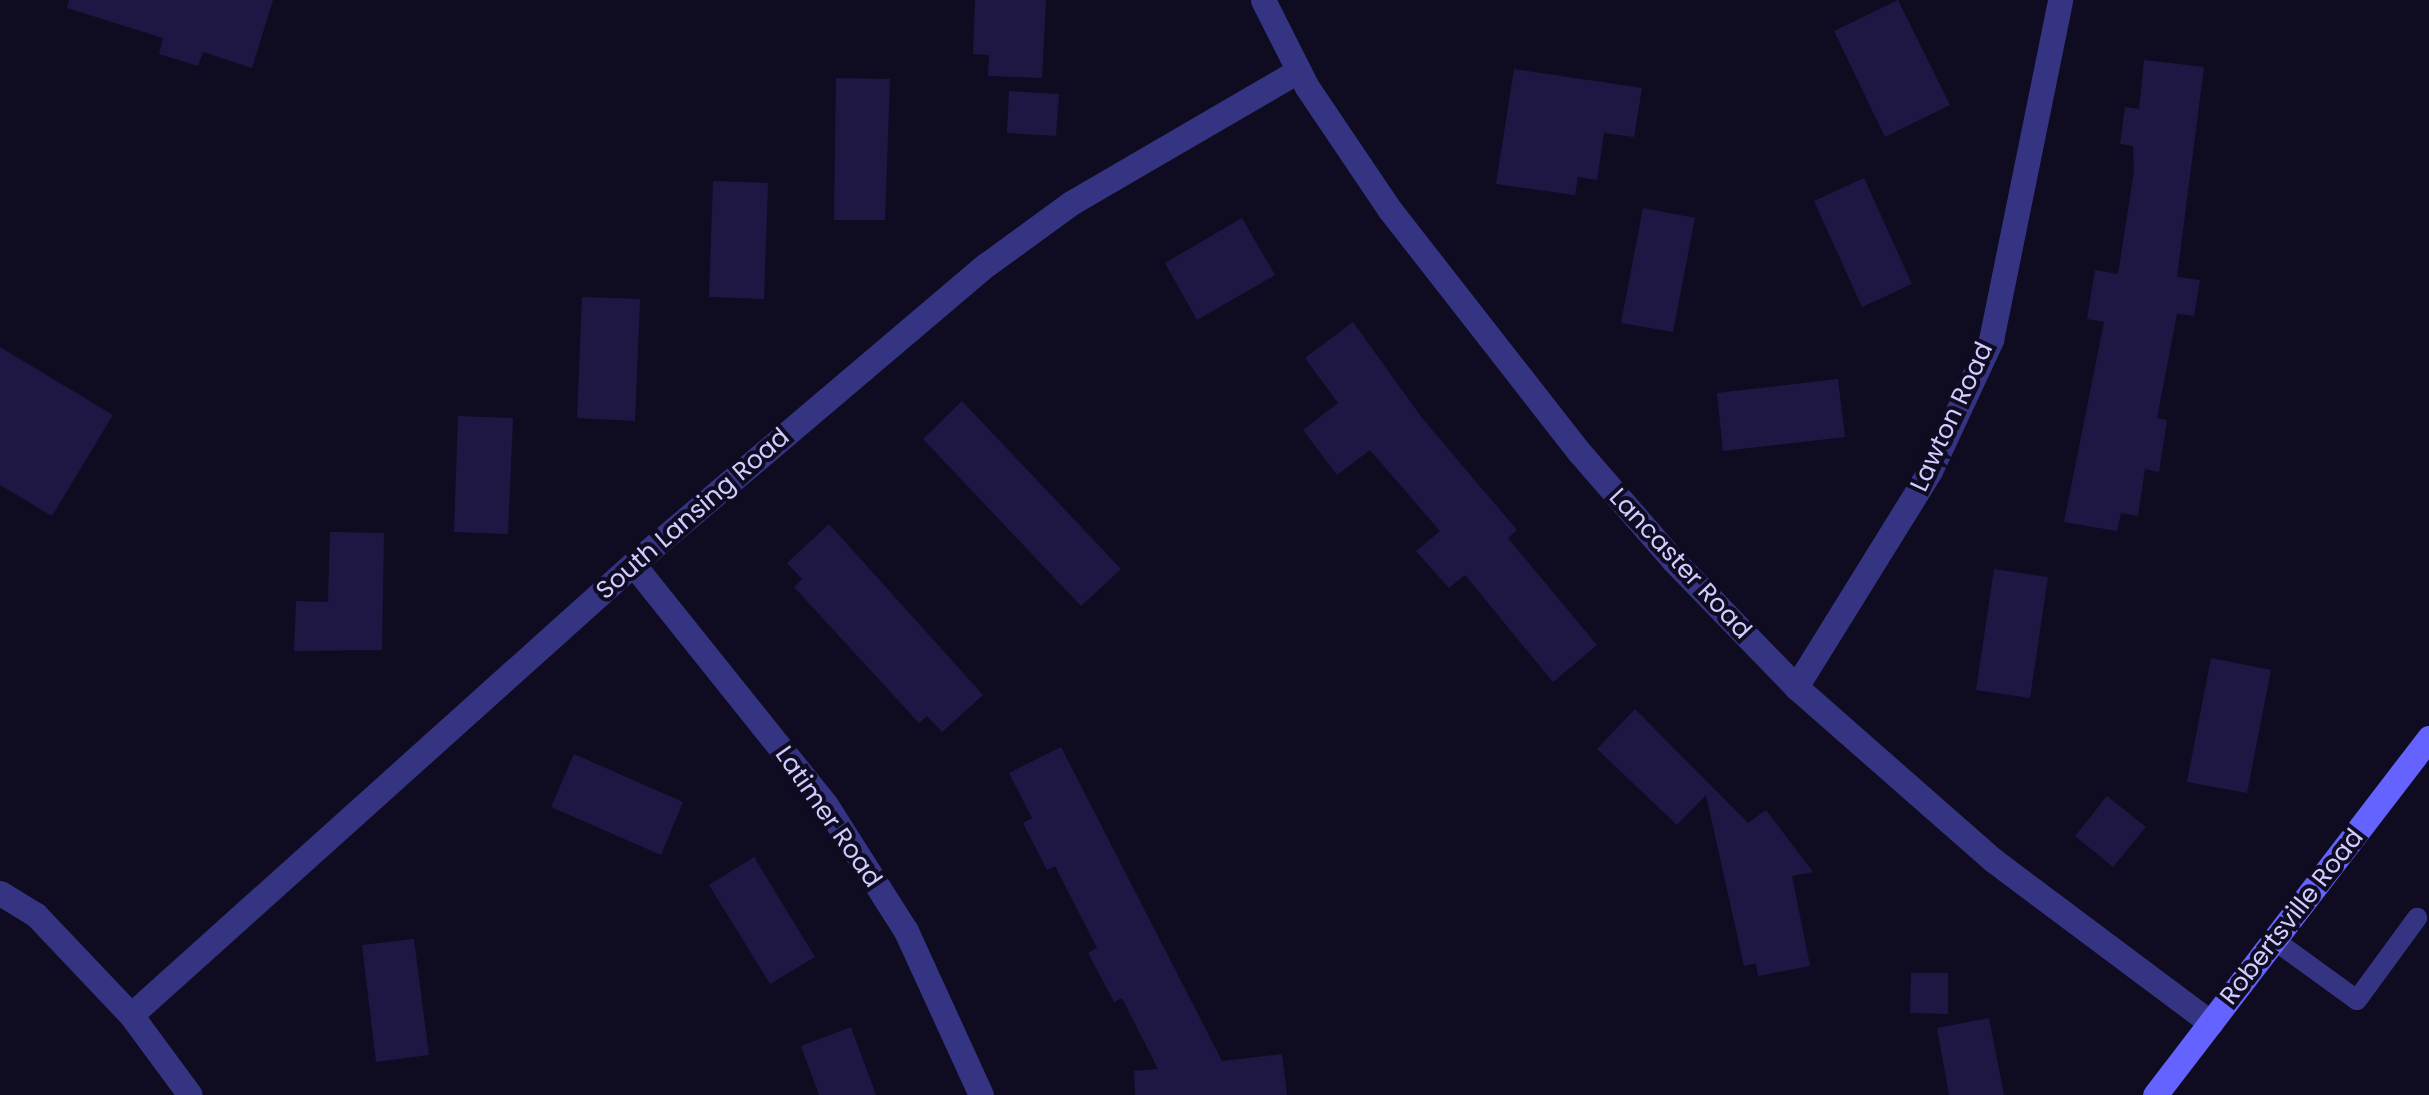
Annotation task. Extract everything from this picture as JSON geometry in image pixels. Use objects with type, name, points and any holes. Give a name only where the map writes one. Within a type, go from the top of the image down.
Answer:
[{"type":"street","name":"Lancaster Road","points":[[1263,0],[1298,71],[1390,210],[1492,344],[1673,560],[1796,687],[1994,860],[2211,1023]]},
{"type":"street","name":"Lawton Road","points":[[1796,687],[1930,471],[1990,340],[2060,0]]},
{"type":"street","name":"South Lansing Road","points":[[132,1015],[633,564],[986,264],[1071,203],[1298,71]]},
{"type":"street","name":"Latimer Road","points":[[633,564],[826,805],[906,931],[980,1095]]},
{"type":"street","name":"Robertsville Road","points":[[2155,1095],[2429,738]]},
{"type":"street","points":[[0,893],[36,915],[132,1015],[190,1095]]},
{"type":"lane","points":[[2274,940],[2357,1000],[2417,918]]},
{"type":"building","points":[[69,0],[273,0],[252,68],[203,52],[198,66],[159,54],[163,38],[67,8]]},
{"type":"building","points":[[975,0],[1046,0],[1042,78],[988,76],[989,55],[973,54]]},
{"type":"building","points":[[1898,0],[1950,105],[1885,137],[1834,31]]},
{"type":"building","points":[[2144,60],[2204,67],[2177,277],[2200,280],[2194,316],[2177,314],[2157,418],[2167,420],[2159,472],[2145,469],[2138,516],[2121,513],[2117,531],[2064,522],[2104,322],[2087,319],[2095,270],[2118,274],[2134,171],[2133,146],[2120,144],[2125,107],[2139,109]]},
{"type":"building","points":[[1514,69],[1642,88],[1634,137],[1604,133],[1597,180],[1578,177],[1575,195],[1496,184]]},
{"type":"building","points":[[836,78],[890,79],[885,220],[834,220]]},
{"type":"building","points":[[1009,91],[1059,94],[1056,136],[1007,133]]},
{"type":"building","points":[[1864,178],[1912,284],[1862,307],[1814,201]]},
{"type":"building","points":[[713,181],[768,183],[764,299],[709,297]]},
{"type":"building","points":[[1643,208],[1695,218],[1673,332],[1621,323]]},
{"type":"building","points":[[1242,218],[1275,275],[1197,320],[1165,263]]},
{"type":"building","points":[[582,297],[640,299],[635,421],[577,418]]},
{"type":"building","points":[[1353,322],[1422,418],[1517,530],[1508,538],[1597,645],[1553,682],[1465,575],[1449,588],[1416,551],[1440,531],[1370,450],[1337,475],[1303,430],[1338,403],[1305,358]]},
{"type":"building","points":[[0,347],[113,415],[52,516],[0,485]]},
{"type":"building","points":[[1838,379],[1845,437],[1723,451],[1717,393]]},
{"type":"building","points":[[962,401],[1121,569],[1081,606],[923,439]]},
{"type":"building","points":[[458,416],[513,418],[508,534],[454,532]]},
{"type":"building","points":[[829,524],[983,695],[942,732],[927,716],[919,723],[794,587],[802,579],[787,563]]},
{"type":"building","points":[[330,532],[384,533],[382,650],[294,651],[296,601],[328,602]]},
{"type":"building","points":[[1994,569],[2048,577],[2030,698],[1976,690]]},
{"type":"building","points":[[2211,658],[2271,670],[2247,793],[2187,782]]},
{"type":"building","points":[[1635,709],[1748,823],[1766,810],[1813,872],[1792,876],[1810,966],[1758,976],[1756,963],[1744,966],[1706,795],[1677,825],[1597,749]]},
{"type":"building","points":[[1061,747],[1222,1061],[1282,1054],[1287,1095],[1135,1095],[1134,1071],[1158,1069],[1122,998],[1114,1002],[1088,953],[1097,948],[1055,866],[1047,870],[1023,823],[1032,818],[1009,773]]},
{"type":"building","points":[[574,754],[683,802],[661,855],[551,807]]},
{"type":"building","points":[[2107,796],[2146,827],[2113,867],[2075,836]]},
{"type":"building","points":[[754,857],[815,957],[770,984],[709,885]]},
{"type":"building","points":[[414,939],[429,1055],[376,1062],[362,945]]},
{"type":"building","points":[[1911,973],[1948,973],[1948,1014],[1910,1013]]},
{"type":"building","points":[[1989,1018],[2004,1095],[1949,1095],[1937,1028]]},
{"type":"building","points":[[851,1027],[876,1095],[819,1095],[801,1046]]}]
